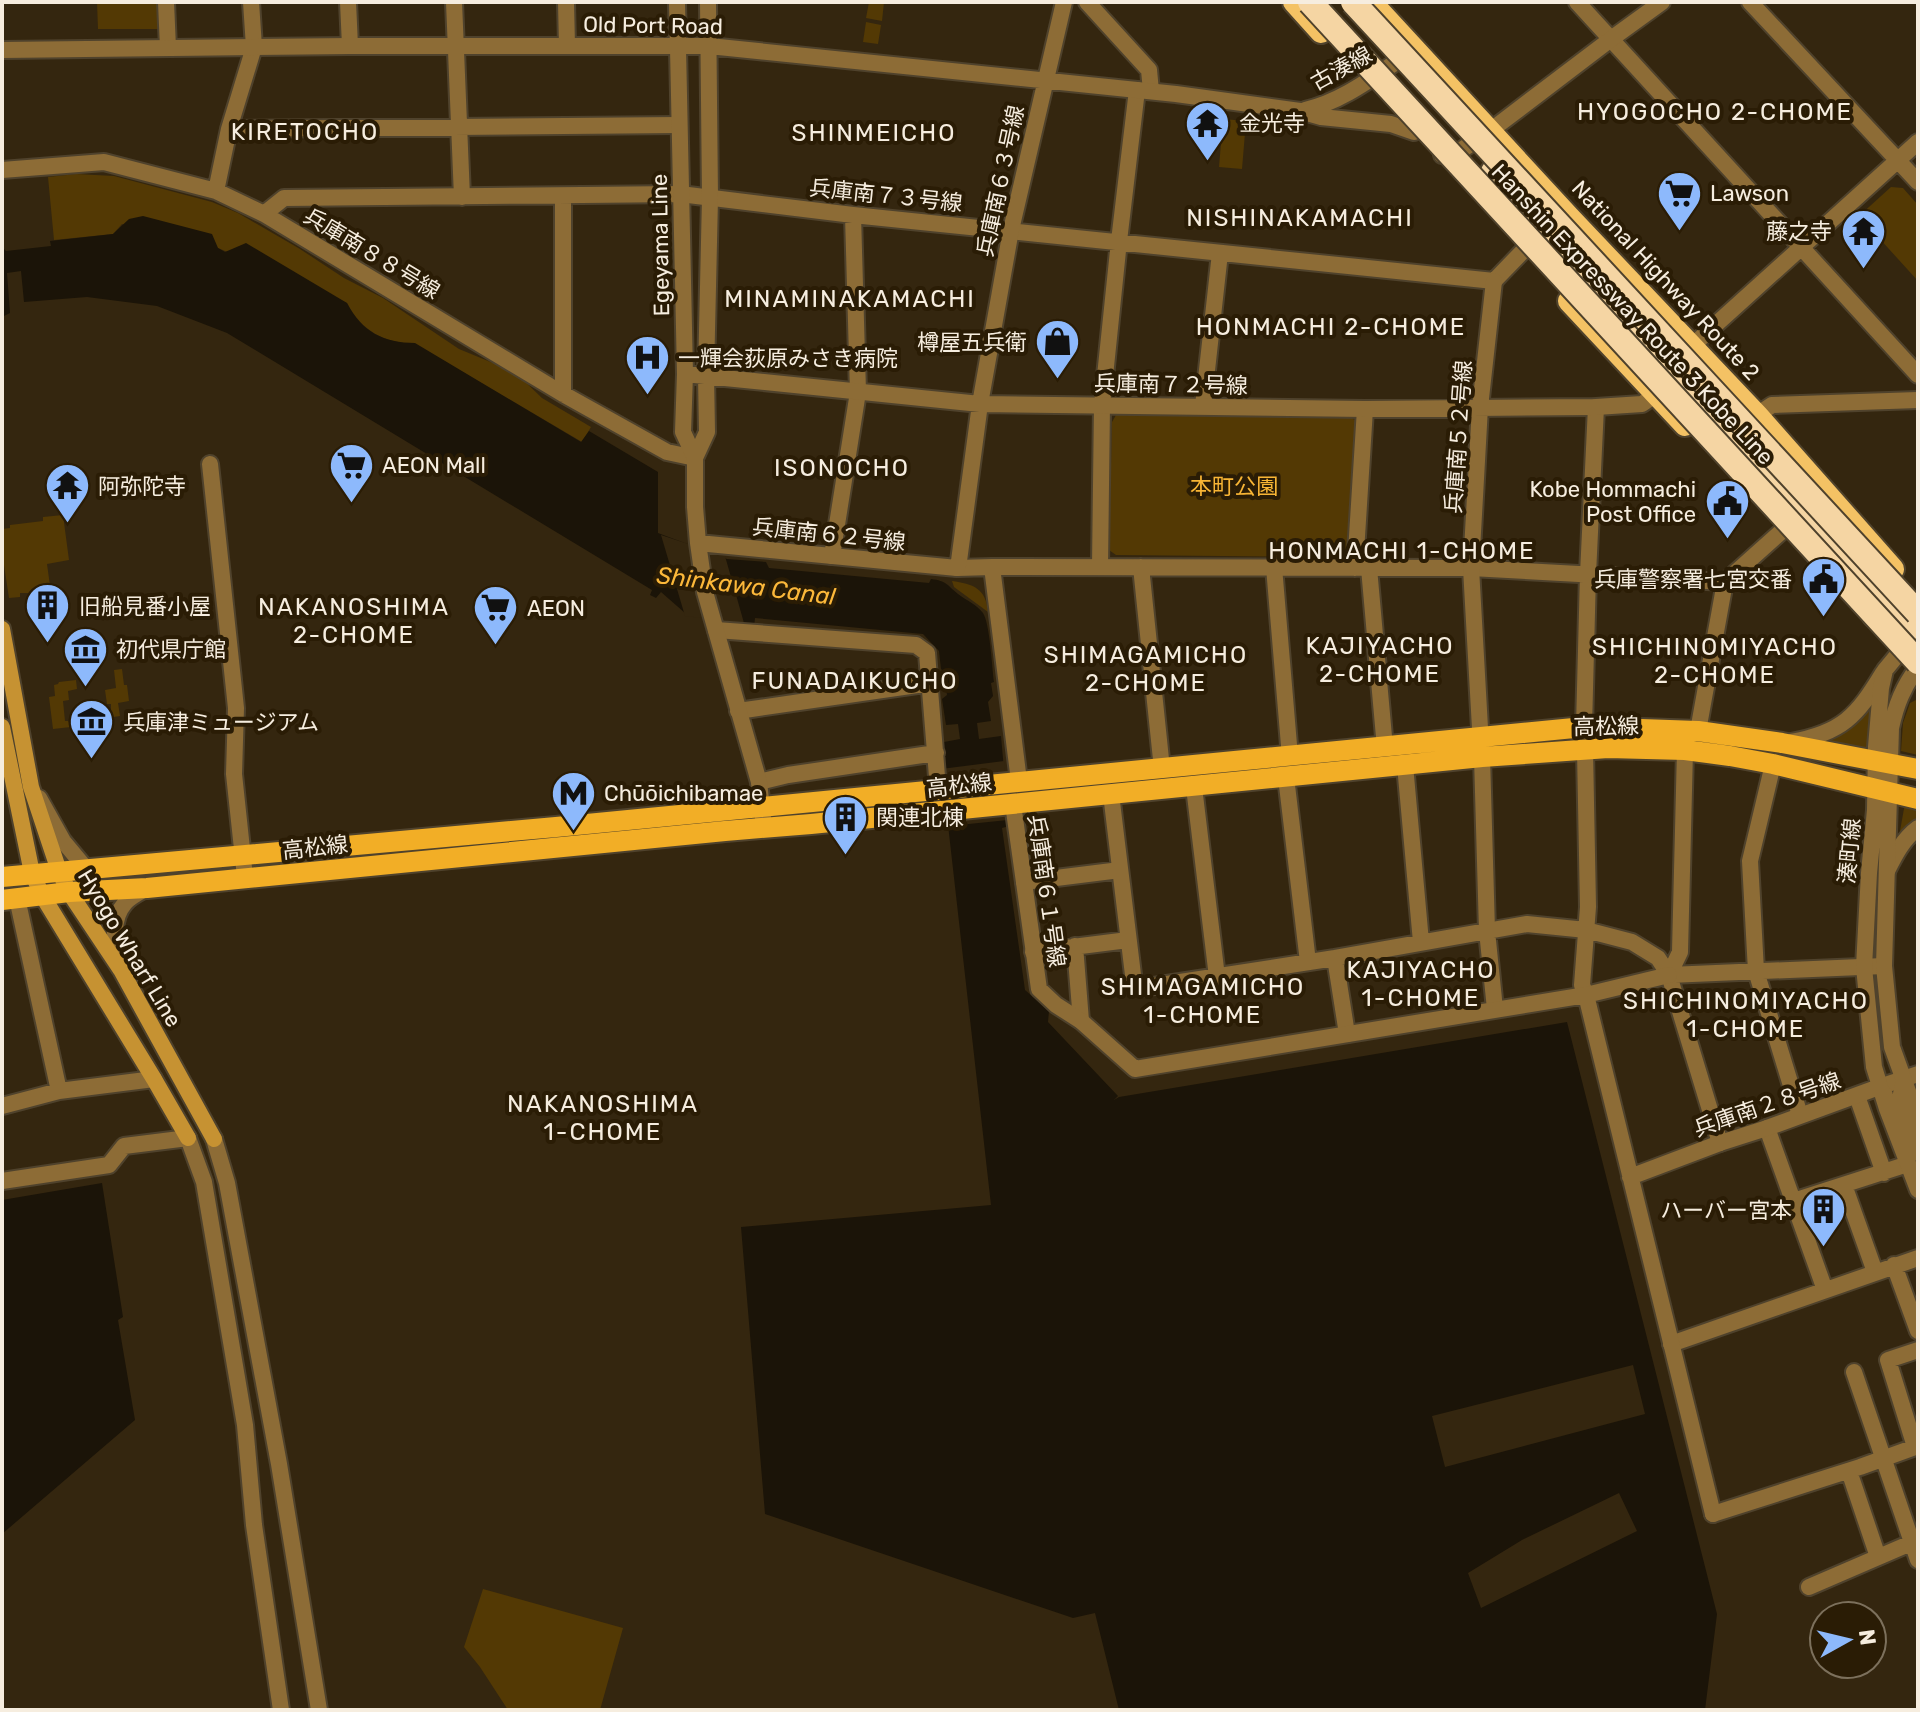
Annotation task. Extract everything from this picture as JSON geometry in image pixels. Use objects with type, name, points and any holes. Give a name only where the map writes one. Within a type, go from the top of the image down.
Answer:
[{"type":"highway","points":[[1294,2],[1906,663]]},
{"type":"highway","name":"Hanshin Expressway Route 3 Kobe Line","points":[[1310,2],[1906,663]]},
{"type":"highway","points":[[1339,2],[1390,43]]},
{"type":"highway","name":"Hanshin Expressway Route 3 Kobe Line","points":[[1353,2],[1918,613]]},
{"type":"highway","name":"National Highway Route 2","points":[[1371,2],[1757,415],[1918,599]]},
{"type":"highway","points":[[1356,52],[1408,89],[1493,172],[1861,576],[1896,612],[1918,629]]},
{"type":"highway","points":[[1861,576],[1870,605],[1906,663]]},
{"type":"main road","name":"Hyogo Wharf Line","points":[[2,629],[31,787],[59,871],[69,892],[121,970],[214,1139]]},
{"type":"main road","points":[[2,727],[32,873],[42,895],[188,1138]]},
{"type":"main road","name":"高松線","points":[[3,874],[88,871],[1162,769],[1405,765],[1584,727],[1698,731],[1782,743],[1918,769]]},
{"type":"main road","name":"高松線","points":[[9,899],[1194,787],[1385,748],[1685,750],[1773,764],[1918,799]]},
{"type":"street","points":[[166,2],[168,48]]},
{"type":"street","points":[[216,191],[229,129],[254,47],[251,2]]},
{"type":"street","points":[[348,2],[350,46]]},
{"type":"street","points":[[454,2],[462,197]]},
{"type":"street","points":[[566,2],[567,46]]},
{"type":"street","name":"Egeyama Line","points":[[677,2],[685,374],[683,432],[695,458]]},
{"type":"street","name":"Egeyama Line","points":[[695,458],[707,432],[710,198],[708,2]]},
{"type":"street","name":"兵庫南６３号線","points":[[958,565],[980,404],[1011,230],[1064,2]]},
{"type":"street","points":[[1087,2],[1149,70],[1119,241],[1102,405],[1100,567]]},
{"type":"street","points":[[1577,2],[1918,375]]},
{"type":"street","points":[[1438,155],[1457,153],[1490,131],[1662,2]]},
{"type":"street","points":[[1750,2],[1918,182]]},
{"type":"street","name":"Old Port Road","points":[[2,50],[709,46],[1144,91],[1300,111]]},
{"type":"street","name":"古湊線","points":[[1300,111],[1321,106],[1402,58],[1422,58]]},
{"type":"street","name":"古湊線","points":[[1300,111],[1321,117],[1391,124],[1414,132]]},
{"type":"street","points":[[229,129],[679,125]]},
{"type":"street","points":[[1692,346],[1918,142]]},
{"type":"street","name":"兵庫南８８号線","points":[[2,170],[104,162],[216,191],[264,214],[563,394],[667,452],[695,458]]},
{"type":"street","name":"兵庫南７３号線","points":[[264,214],[284,198],[680,194],[853,215],[1494,281]]},
{"type":"street","points":[[563,196],[563,394]]},
{"type":"street","points":[[832,556],[858,392],[853,215]]},
{"type":"street","points":[[1494,281],[1523,251]]},
{"type":"street","points":[[1203,406],[1220,253]]},
{"type":"street","name":"兵庫南５２号線","points":[[1494,281],[1480,407],[1471,568],[1487,931],[1495,1009]]},
{"type":"street","name":"兵庫南７２号線","points":[[685,374],[980,404],[1365,409],[1596,407],[1642,404],[1655,395]]},
{"type":"street","points":[[1757,415],[1772,405],[1918,400]]},
{"type":"street","points":[[1584,727],[1596,407]]},
{"type":"street","points":[[1365,409],[1362,568],[1385,748]]},
{"type":"street","points":[[695,458],[695,507],[705,592],[759,782],[763,829]]},
{"type":"street","points":[[210,464],[236,708],[234,774],[245,877]]},
{"type":"street","points":[[1698,731],[1725,582],[1782,531]]},
{"type":"street","name":"兵庫南６２号線","points":[[698,545],[992,567],[1471,568],[1725,582]]},
{"type":"street","points":[[992,567],[1012,782]]},
{"type":"street","points":[[1141,567],[1162,769]]},
{"type":"street","points":[[1274,567],[1288,767],[1308,962]]},
{"type":"street","points":[[715,625],[916,645],[927,653],[941,789]]},
{"type":"street","name":"湊町線","points":[[1883,763],[1896,705],[1905,686],[1906,663],[1918,629]]},
{"type":"street","points":[[1782,743],[1815,737],[1839,727],[1906,663]]},
{"type":"street","name":"湊町線","points":[[1906,663],[1880,697],[1882,789],[1864,967],[1871,1049],[1879,1087],[1915,1162]]},
{"type":"street","points":[[738,711],[931,683]]},
{"type":"street","points":[[1585,750],[1588,907],[1582,985],[1713,1514],[1916,1447],[1888,1360],[1918,1350]]},
{"type":"street","points":[[1669,975],[1680,952],[1685,750]]},
{"type":"street","points":[[759,782],[936,753]]},
{"type":"street","points":[[1773,764],[1750,861],[1756,971],[1800,1115]]},
{"type":"street","points":[[1405,765],[1421,942]]},
{"type":"street","points":[[31,787],[63,841],[88,871]]},
{"type":"street","points":[[1194,787],[1217,977]]},
{"type":"street","name":"湊町線","points":[[1882,789],[1887,871],[1884,966],[1892,1047],[1911,1076],[1918,1119]]},
{"type":"street","points":[[1111,794],[1134,983],[1141,988],[1527,924],[1586,930],[1632,942],[1658,958],[1669,975],[1720,1143]]},
{"type":"street","name":"兵庫南６１号線","points":[[1010,804],[1039,989],[1135,1069],[1586,995],[1669,975],[1884,966]]},
{"type":"street","points":[[1887,871],[1899,847],[1918,828]]},
{"type":"street","points":[[1024,882],[1120,870]]},
{"type":"street","points":[[121,970],[115,940],[116,917],[125,902],[147,888]]},
{"type":"street","points":[[9,899],[59,1091]]},
{"type":"street","points":[[1033,952],[1128,940]]},
{"type":"street","points":[[1075,946],[1081,1021]]},
{"type":"street","points":[[1335,958],[1347,1034]]},
{"type":"street","name":"湊町線","points":[[1911,1076],[1899,1104],[1915,1162],[1918,1190]]},
{"type":"street","name":"兵庫南２８号線","points":[[1630,1177],[1911,1076]]},
{"type":"street","points":[[2,1106],[59,1091],[154,1079]]},
{"type":"street","points":[[1857,1096],[1884,1173]]},
{"type":"street","points":[[1767,1128],[1825,1290]]},
{"type":"street","points":[[2,1181],[109,1165],[124,1146],[188,1138],[204,1182],[245,1425],[254,1525],[281,1710]]},
{"type":"street","points":[[214,1139],[227,1183],[276,1448],[319,1710]]},
{"type":"street","points":[[1793,1201],[1915,1162]]},
{"type":"street","points":[[1844,1185],[1875,1272]]},
{"type":"street","points":[[1671,1344],[1918,1258]]},
{"type":"street","points":[[1894,1265],[1918,1331]]},
{"type":"street","points":[[1854,1372],[1915,1541],[1918,1560]]},
{"type":"street","points":[[1849,1471],[1878,1557]]},
{"type":"street","points":[[1809,1587],[1915,1541]]},
{"type":"green space","points":[[97,2],[159,2],[160,29],[98,29]]},
{"type":"green space","points":[[869,2],[884,2],[882,21],[866,18]]},
{"type":"green space","points":[[866,22],[881,25],[878,44],[863,42]]},
{"type":"green space","points":[[1223,119],[1246,121],[1242,169],[1219,167]]},
{"type":"green space","points":[[76,174],[114,176],[212,202],[238,213],[344,278],[383,298],[459,349],[515,372],[542,398],[591,427],[582,442],[415,344],[375,334],[359,321],[347,303],[218,248],[122,224],[113,234],[54,240],[48,177]]},
{"type":"green space","points":[[1891,187],[1903,188],[1918,205],[1918,281],[1859,216]]},
{"type":"green space","name":"本町公園","points":[[1116,415],[1350,416],[1359,424],[1349,552],[1340,557],[1116,555],[1109,550],[1112,422]]},
{"type":"green space","points":[[63,515],[69,560],[47,564],[51,593],[20,593],[20,597],[9,598],[2,529],[43,521],[43,517]]},
{"type":"green space","points":[[952,581],[981,592],[988,612],[954,587]]},
{"type":"green space","points":[[122,669],[129,701],[118,703],[120,716],[107,718],[106,711],[111,710],[111,704],[107,704],[105,690],[116,688],[114,670]]},
{"type":"green space","points":[[76,680],[77,689],[68,691],[69,700],[63,701],[65,721],[71,727],[53,729],[49,697],[55,696],[54,685]]},
{"type":"green space","points":[[1918,699],[1918,755],[1901,751],[1903,723],[1910,703]]},
{"type":"green space","points":[[1868,712],[1873,712],[1870,750],[1830,743],[1858,723]]},
{"type":"green space","points":[[1905,803],[1918,806],[1918,818],[1902,832],[1900,831]]},
{"type":"green space","points":[[483,1589],[623,1628],[600,1710],[508,1710],[464,1647]]},
{"type":"water","name":"Shinkawa Canal","points":[[143,216],[212,234],[218,248],[225,252],[246,243],[347,303],[360,321],[375,334],[393,341],[415,343],[581,442],[589,431],[658,472],[658,533],[727,559],[766,562],[769,568],[929,583],[931,579],[936,580],[978,608],[987,626],[994,682],[991,683],[993,696],[988,702],[991,721],[977,723],[979,739],[1001,736],[1009,826],[1002,828],[1025,990],[1049,1011],[1048,1022],[1118,1096],[1114,1100],[1567,1022],[1717,1614],[1705,1710],[1119,1710],[1095,1613],[1073,1618],[765,1514],[741,1227],[991,1205],[939,745],[960,739],[958,724],[946,725],[942,699],[947,695],[939,651],[923,634],[755,618],[754,627],[685,613],[661,592],[656,598],[650,595],[652,590],[227,333],[157,306],[87,297],[24,302],[21,271],[7,273],[10,313],[2,317],[2,247],[6,251],[51,246],[50,241],[113,234],[129,219]],"holes":[[[1633,1365],[1645,1414],[1445,1467],[1432,1416]],[[1619,1493],[1637,1531],[1481,1608],[1468,1573],[1522,1540]]]},
{"type":"water","points":[[102,1183],[123,1317],[118,1320],[135,1420],[2,1534],[2,1200]]},
{"type":"pier","points":[[661,535],[725,556],[744,623],[685,616]]},
{"type":"pier","points":[[1004,761],[1008,820],[949,826],[941,769]]},
{"type":"place","name":"金光寺","points":[[1208,162]]},
{"type":"place","name":"Lawson","points":[[1679,232]]},
{"type":"place","name":"藤之寺","points":[[1863,270]]},
{"type":"place","name":"樽屋五兵衛","points":[[1058,381]]},
{"type":"place","name":"一輝会荻原みさき病院","points":[[647,397]]},
{"type":"place","name":"AEON Mall","points":[[351,504]]},
{"type":"place","name":"阿弥陀寺","points":[[67,525]]},
{"type":"place","name":"Kobe Hommachi Post Office","points":[[1727,541]]},
{"type":"place","name":"兵庫警察署七宮交番","points":[[1823,618]]},
{"type":"place","name":"旧船見番小屋","points":[[48,645]]},
{"type":"place","name":"AEON","points":[[496,647]]},
{"type":"place","name":"初代県庁館","points":[[85,688]]},
{"type":"place","name":"兵庫津ミュージアム","points":[[92,761]]},
{"type":"place","name":"Chūōichibamae","points":[[573,832]]},
{"type":"place","name":"関連北棟","points":[[845,856]]},
{"type":"place","name":"ハーバー宮本","points":[[1823,1249]]},
{"type":"district","name":"HYOGOCHO 2-CHOME","points":[[1715,112]]},
{"type":"district","name":"KIRETOCHO","points":[[305,132]]},
{"type":"district","name":"SHINMEICHO","points":[[874,133]]},
{"type":"district","name":"NISHINAKAMACHI","points":[[1300,218]]},
{"type":"district","name":"MINAMINAKAMACHI","points":[[850,299]]},
{"type":"district","name":"HONMACHI 2-CHOME","points":[[1331,327]]},
{"type":"district","name":"ISONOCHO","points":[[842,468]]},
{"type":"district","name":"HONMACHI 1-CHOME","points":[[1402,551]]},
{"type":"district","name":"NAKANOSHIMA 2-CHOME","points":[[354,621]]},
{"type":"district","name":"KAJIYACHO 2-CHOME","points":[[1380,660]]},
{"type":"district","name":"SHICHINOMIYACHO 2-CHOME","points":[[1715,661]]},
{"type":"district","name":"SHIMAGAMICHO 2-CHOME","points":[[1146,669]]},
{"type":"district","name":"FUNADAIKUCHO","points":[[855,681]]},
{"type":"district","name":"KAJIYACHO 1-CHOME","points":[[1421,984]]},
{"type":"district","name":"SHIMAGAMICHO 1-CHOME","points":[[1203,1001]]},
{"type":"district","name":"SHICHINOMIYACHO 1-CHOME","points":[[1746,1015]]},
{"type":"district","name":"NAKANOSHIMA 1-CHOME","points":[[603,1118]]}]
